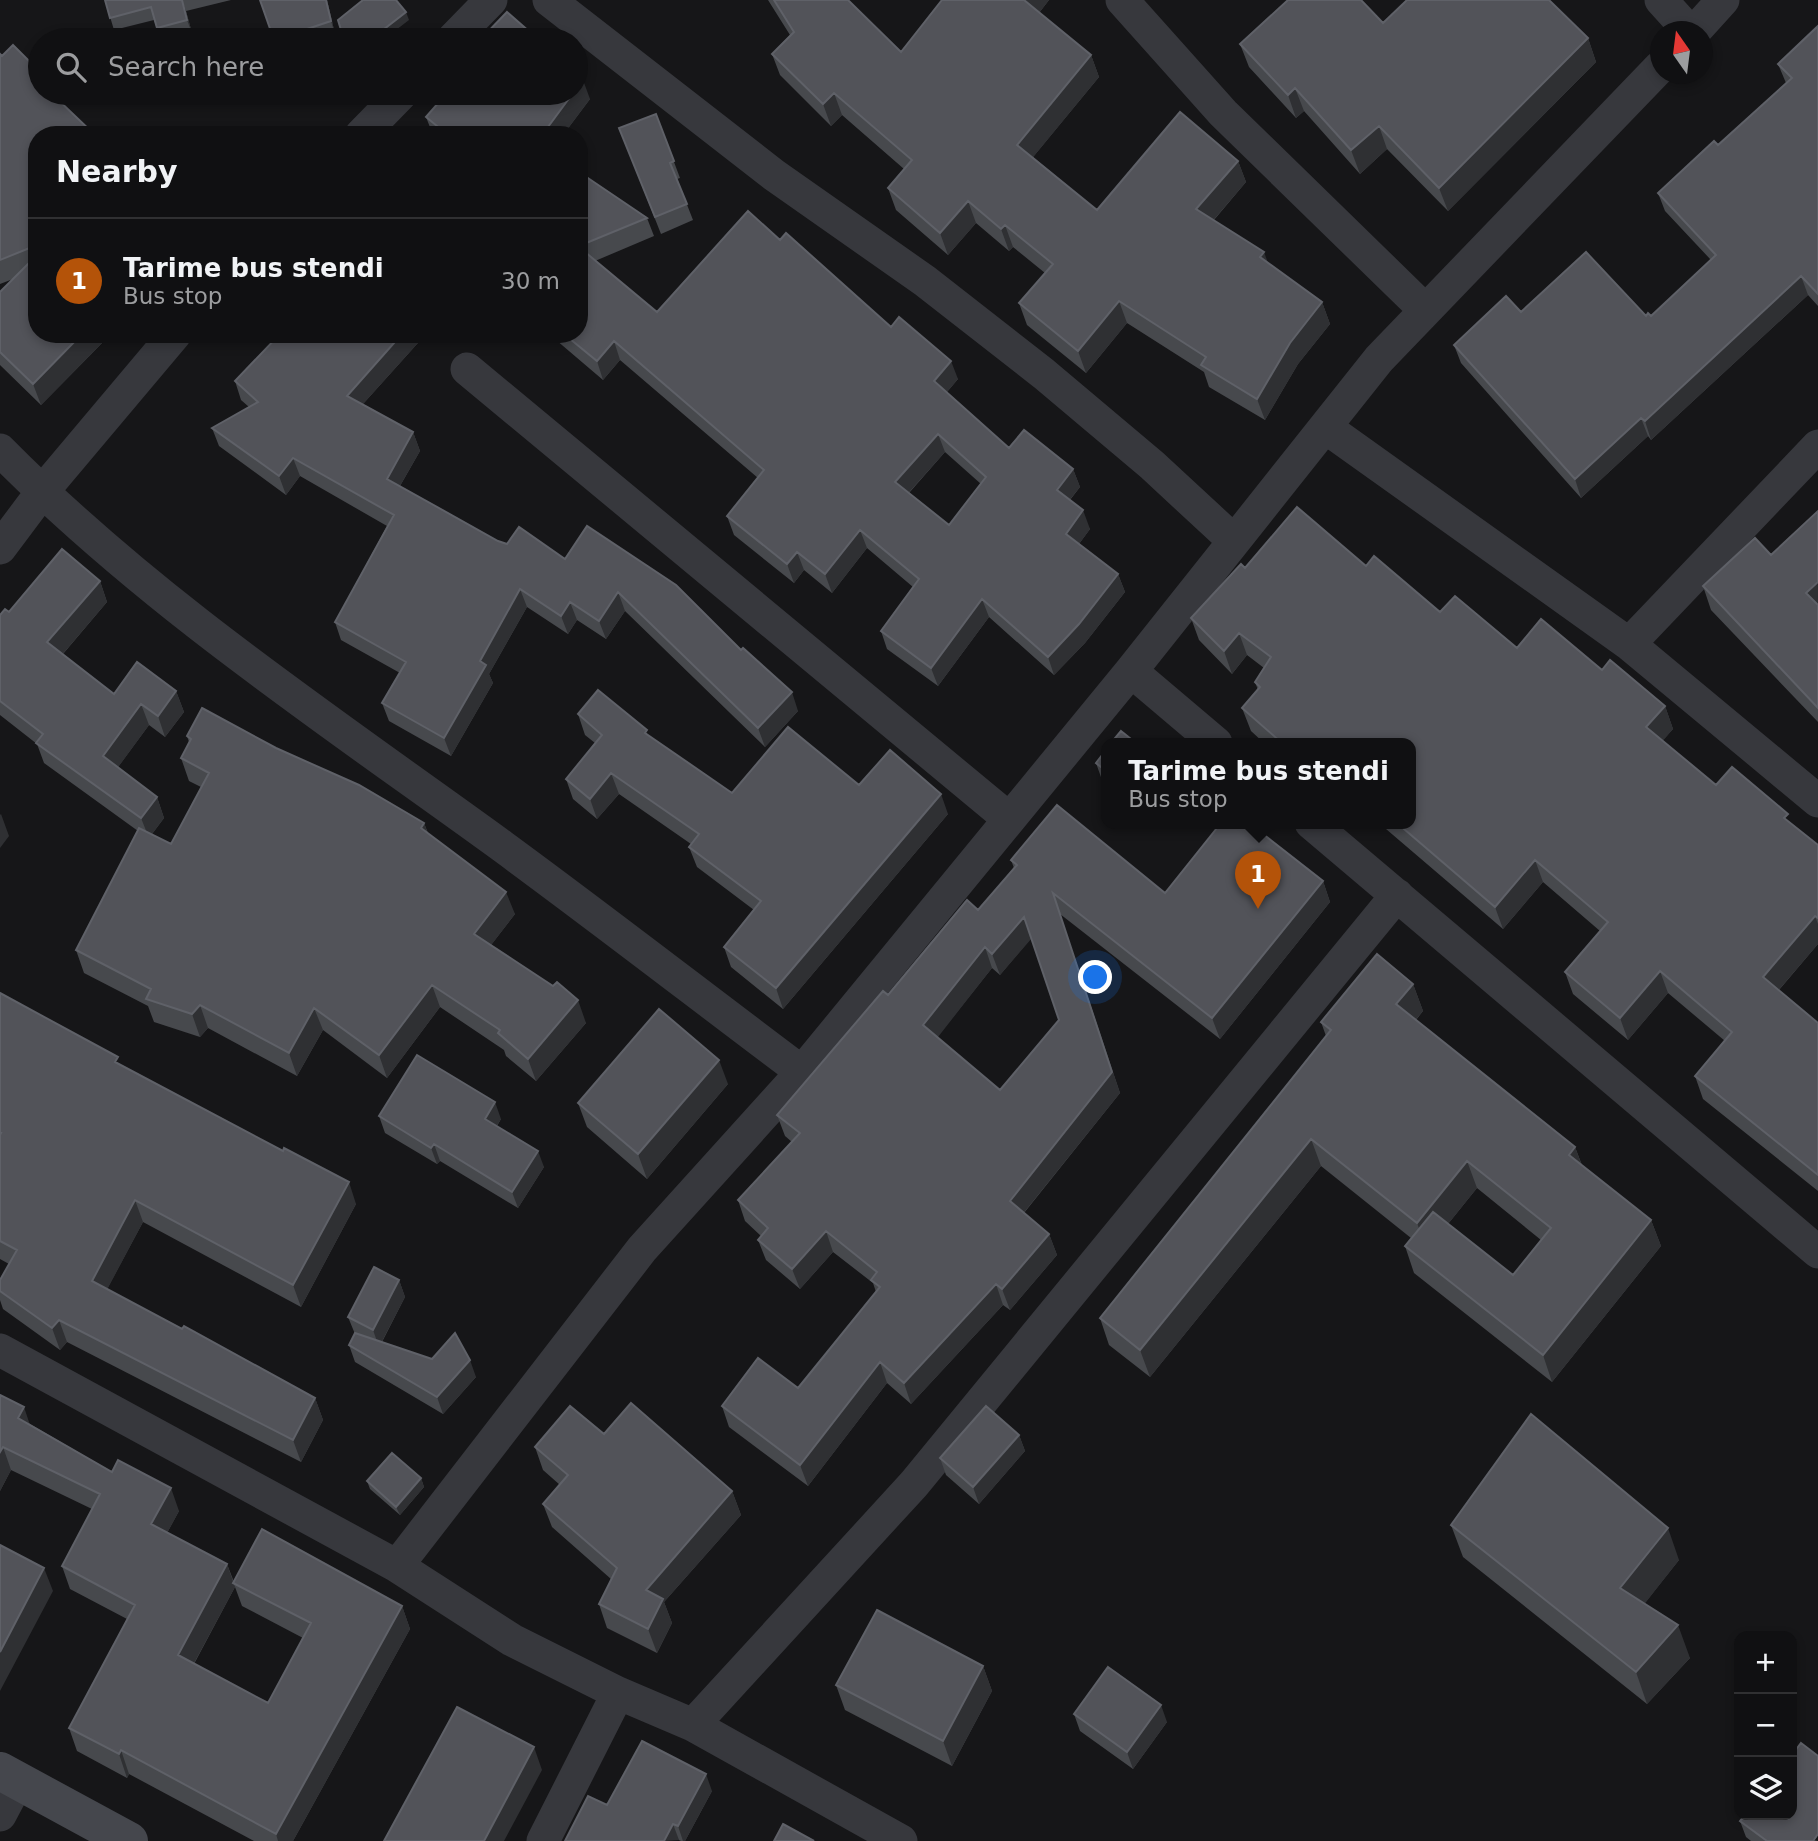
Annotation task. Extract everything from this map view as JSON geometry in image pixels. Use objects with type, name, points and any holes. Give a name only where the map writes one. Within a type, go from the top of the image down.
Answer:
[{"type":"main road","points":[[9,1776],[129,1841]]},
{"type":"street","points":[[464,28],[491,0]]},
{"type":"street","points":[[549,0],[585,28]]},
{"type":"street","points":[[1122,0],[1223,113],[1425,310]]},
{"type":"street","points":[[1661,0],[1681,21]]},
{"type":"street","points":[[1703,21],[1723,0]]},
{"type":"street","points":[[588,30],[774,175],[925,281],[1044,374],[1152,465],[1234,541]]},
{"type":"street","points":[[397,1566],[642,1249],[802,1072],[1131,671],[1378,359],[1650,78]]},
{"type":"street","points":[[370,126],[390,105]]},
{"type":"street","points":[[0,548],[42,492],[167,343]]},
{"type":"street","points":[[467,369],[1008,818]]},
{"type":"street","points":[[1325,427],[1629,644],[1818,801]]},
{"type":"street","points":[[1629,644],[1818,446]]},
{"type":"street","points":[[0,450],[42,492],[218,639],[355,743],[503,847],[802,1072]]},
{"type":"street","points":[[1131,671],[1210,738]]},
{"type":"street","points":[[1318,829],[1818,1252]]},
{"type":"street","points":[[693,1725],[914,1484],[1397,895]]},
{"type":"street","points":[[0,1350],[397,1566],[512,1640],[618,1693],[693,1725],[901,1841]]},
{"type":"street","points":[[542,1841],[618,1693]]},
{"type":"street","points":[[0,1815],[9,1776]]},
{"type":"building","points":[[105,0],[182,0],[187,20],[157,28],[151,7],[110,18]]},
{"type":"building","points":[[260,0],[326,0],[331,21],[310,28],[270,28]]},
{"type":"building","points":[[363,0],[396,0],[406,12],[385,28],[340,28],[338,20]]},
{"type":"building","points":[[774,0],[848,0],[901,52],[942,0],[1024,0],[1091,55],[1017,145],[1097,210],[1180,112],[1238,161],[1196,209],[1264,252],[1260,257],[1322,302],[1290,343],[1257,399],[1201,365],[1206,357],[1119,301],[1078,351],[1019,303],[1053,264],[1005,225],[1001,229],[968,201],[940,233],[888,188],[912,160],[834,93],[823,104],[772,54],[794,32]]},
{"type":"building","points":[[1288,0],[1361,0],[1383,23],[1407,0],[1549,0],[1588,38],[1439,188],[1379,126],[1351,150],[1295,88],[1288,95],[1240,44]]},
{"type":"building","points":[[507,12],[525,28],[492,28]]},
{"type":"building","points":[[1818,26],[1818,294],[1801,276],[1645,421],[1641,418],[1575,479],[1454,345],[1506,296],[1521,312],[1586,252],[1646,316],[1648,313],[1651,316],[1716,255],[1658,193],[1714,141],[1718,145],[1792,78],[1778,64]]},
{"type":"building","points":[[13,45],[28,60],[28,105],[64,105],[86,126],[28,126],[28,249],[0,260],[0,54],[2,56]]},
{"type":"building","points":[[436,105],[564,105],[549,126],[437,126],[426,117]]},
{"type":"building","points":[[656,114],[674,161],[670,163],[687,204],[655,217],[619,128]]},
{"type":"building","points":[[588,178],[647,218],[588,242]]},
{"type":"building","points":[[748,211],[780,240],[786,233],[891,327],[899,317],[951,361],[934,381],[1009,448],[1024,430],[1073,469],[1057,490],[1083,510],[1066,534],[1118,574],[1079,624],[1048,657],[982,599],[931,668],[881,631],[919,579],[860,530],[825,574],[797,552],[787,564],[727,516],[764,470],[614,341],[597,361],[575,343],[588,343],[588,254],[657,312]],"holes":[[[938,434],[986,477],[949,525],[895,482]]]},
{"type":"building","points":[[28,264],[28,343],[73,343],[33,384],[0,352],[0,292]]},
{"type":"building","points":[[271,343],[394,343],[347,396],[413,432],[387,479],[498,541],[507,544],[519,527],[565,559],[587,526],[676,585],[741,650],[743,648],[792,692],[758,728],[618,592],[599,621],[570,602],[561,616],[520,589],[480,661],[486,665],[444,738],[382,703],[406,662],[335,622],[394,515],[293,458],[279,476],[212,428],[258,402],[235,381]]},
{"type":"building","points":[[1297,507],[1366,566],[1374,556],[1440,612],[1455,596],[1517,648],[1541,619],[1602,670],[1610,660],[1665,706],[1646,727],[1716,785],[1732,767],[1788,814],[1784,818],[1818,845],[1818,918],[1815,916],[1763,977],[1818,1023],[1818,1175],[1695,1076],[1732,1032],[1660,971],[1620,1018],[1565,972],[1608,922],[1535,860],[1495,907],[1404,829],[1416,829],[1416,738],[1276,738],[1242,708],[1260,687],[1255,682],[1271,657],[1239,633],[1224,651],[1191,618],[1241,564],[1245,568]]},
{"type":"building","points":[[1818,511],[1818,582],[1806,593],[1818,605],[1818,708],[1703,586],[1755,538],[1771,555]]},
{"type":"building","points":[[62,549],[100,581],[47,642],[114,694],[137,662],[176,691],[158,716],[141,704],[103,756],[157,797],[141,818],[36,743],[43,734],[0,701],[0,615],[5,609],[9,612]]},
{"type":"building","points":[[598,690],[647,730],[645,733],[732,793],[788,727],[859,785],[890,750],[941,794],[776,988],[724,947],[761,901],[689,847],[699,834],[611,773],[590,799],[566,779],[602,735],[578,714]]},
{"type":"building","points":[[202,708],[276,748],[359,785],[424,823],[421,828],[506,892],[474,934],[553,986],[557,982],[578,1000],[528,1059],[498,1033],[500,1030],[432,985],[379,1055],[314,1008],[289,1053],[200,1005],[192,1014],[146,999],[151,989],[76,950],[139,828],[171,844],[209,773],[181,758],[191,739],[187,736]]},
{"type":"building","points":[[1121,731],[1130,738],[1115,738]]},
{"type":"building","points":[[1057,805],[1165,893],[1216,829],[1257,829],[1323,881],[1212,1018],[1053,893],[1112,1072],[1010,1201],[1049,1234],[1002,1289],[996,1284],[904,1383],[880,1362],[800,1465],[722,1406],[758,1358],[798,1388],[880,1287],[871,1280],[877,1272],[826,1231],[792,1269],[758,1240],[768,1228],[738,1200],[800,1133],[777,1115],[883,991],[888,995],[967,900],[978,910],[1017,865],[1011,860]],"holes":[[[1024,917],[1059,1020],[1000,1090],[923,1025],[985,947],[992,954]]]},
{"type":"building","points":[[1377,954],[1413,984],[1396,1004],[1575,1147],[1569,1155],[1651,1220],[1543,1355],[1405,1246],[1433,1212],[1513,1275],[1551,1228],[1467,1161],[1417,1223],[1311,1139],[1140,1350],[1100,1318],[1331,1030],[1321,1022]]},
{"type":"building","points":[[0,993],[118,1057],[115,1062],[283,1151],[284,1148],[349,1182],[293,1285],[135,1200],[92,1281],[182,1329],[184,1326],[315,1398],[293,1440],[59,1320],[52,1328],[0,1291],[0,1280],[17,1250],[0,1241]]},
{"type":"building","points":[[659,1009],[719,1060],[638,1154],[578,1103]]},
{"type":"building","points":[[417,1055],[495,1102],[485,1119],[538,1151],[512,1192],[434,1144],[431,1148],[379,1116]]},
{"type":"building","points":[[374,1267],[399,1280],[373,1330],[348,1317]]},
{"type":"building","points":[[355,1333],[432,1359],[455,1333],[470,1360],[437,1397],[349,1345]]},
{"type":"building","points":[[0,1395],[24,1407],[18,1418],[112,1472],[118,1460],[171,1488],[151,1524],[227,1564],[178,1655],[268,1703],[311,1623],[233,1583],[262,1529],[402,1606],[276,1834],[121,1750],[119,1754],[69,1728],[135,1605],[62,1566],[100,1494],[3,1447],[0,1452]]},
{"type":"building","points":[[631,1403],[732,1491],[646,1590],[663,1599],[648,1629],[599,1604],[617,1568],[543,1504],[568,1475],[535,1447],[570,1406],[604,1434]]},
{"type":"building","points":[[986,1406],[1019,1435],[973,1487],[940,1458]]},
{"type":"building","points":[[1531,1414],[1668,1528],[1620,1588],[1678,1625],[1636,1672],[1451,1525]]},
{"type":"building","points":[[392,1453],[421,1478],[396,1507],[367,1481]]},
{"type":"building","points":[[0,1545],[44,1568],[0,1652]]},
{"type":"building","points":[[877,1610],[983,1666],[943,1741],[836,1685]]},
{"type":"building","points":[[1108,1667],[1161,1705],[1127,1752],[1074,1714]]},
{"type":"building","points":[[457,1707],[534,1747],[484,1841],[384,1841]]},
{"type":"building","points":[[642,1741],[706,1774],[678,1826],[673,1824],[664,1841],[565,1841],[588,1796],[607,1805]]},
{"type":"building","points":[[1801,1743],[1818,1756],[1818,1834],[1813,1841],[1767,1841],[1740,1821],[1797,1820],[1797,1748]]},
{"type":"building","points":[[783,1824],[814,1841],[774,1841]]},
{"type":"place","name":"Tarime bus stendi","points":[[1258,909]]}]
